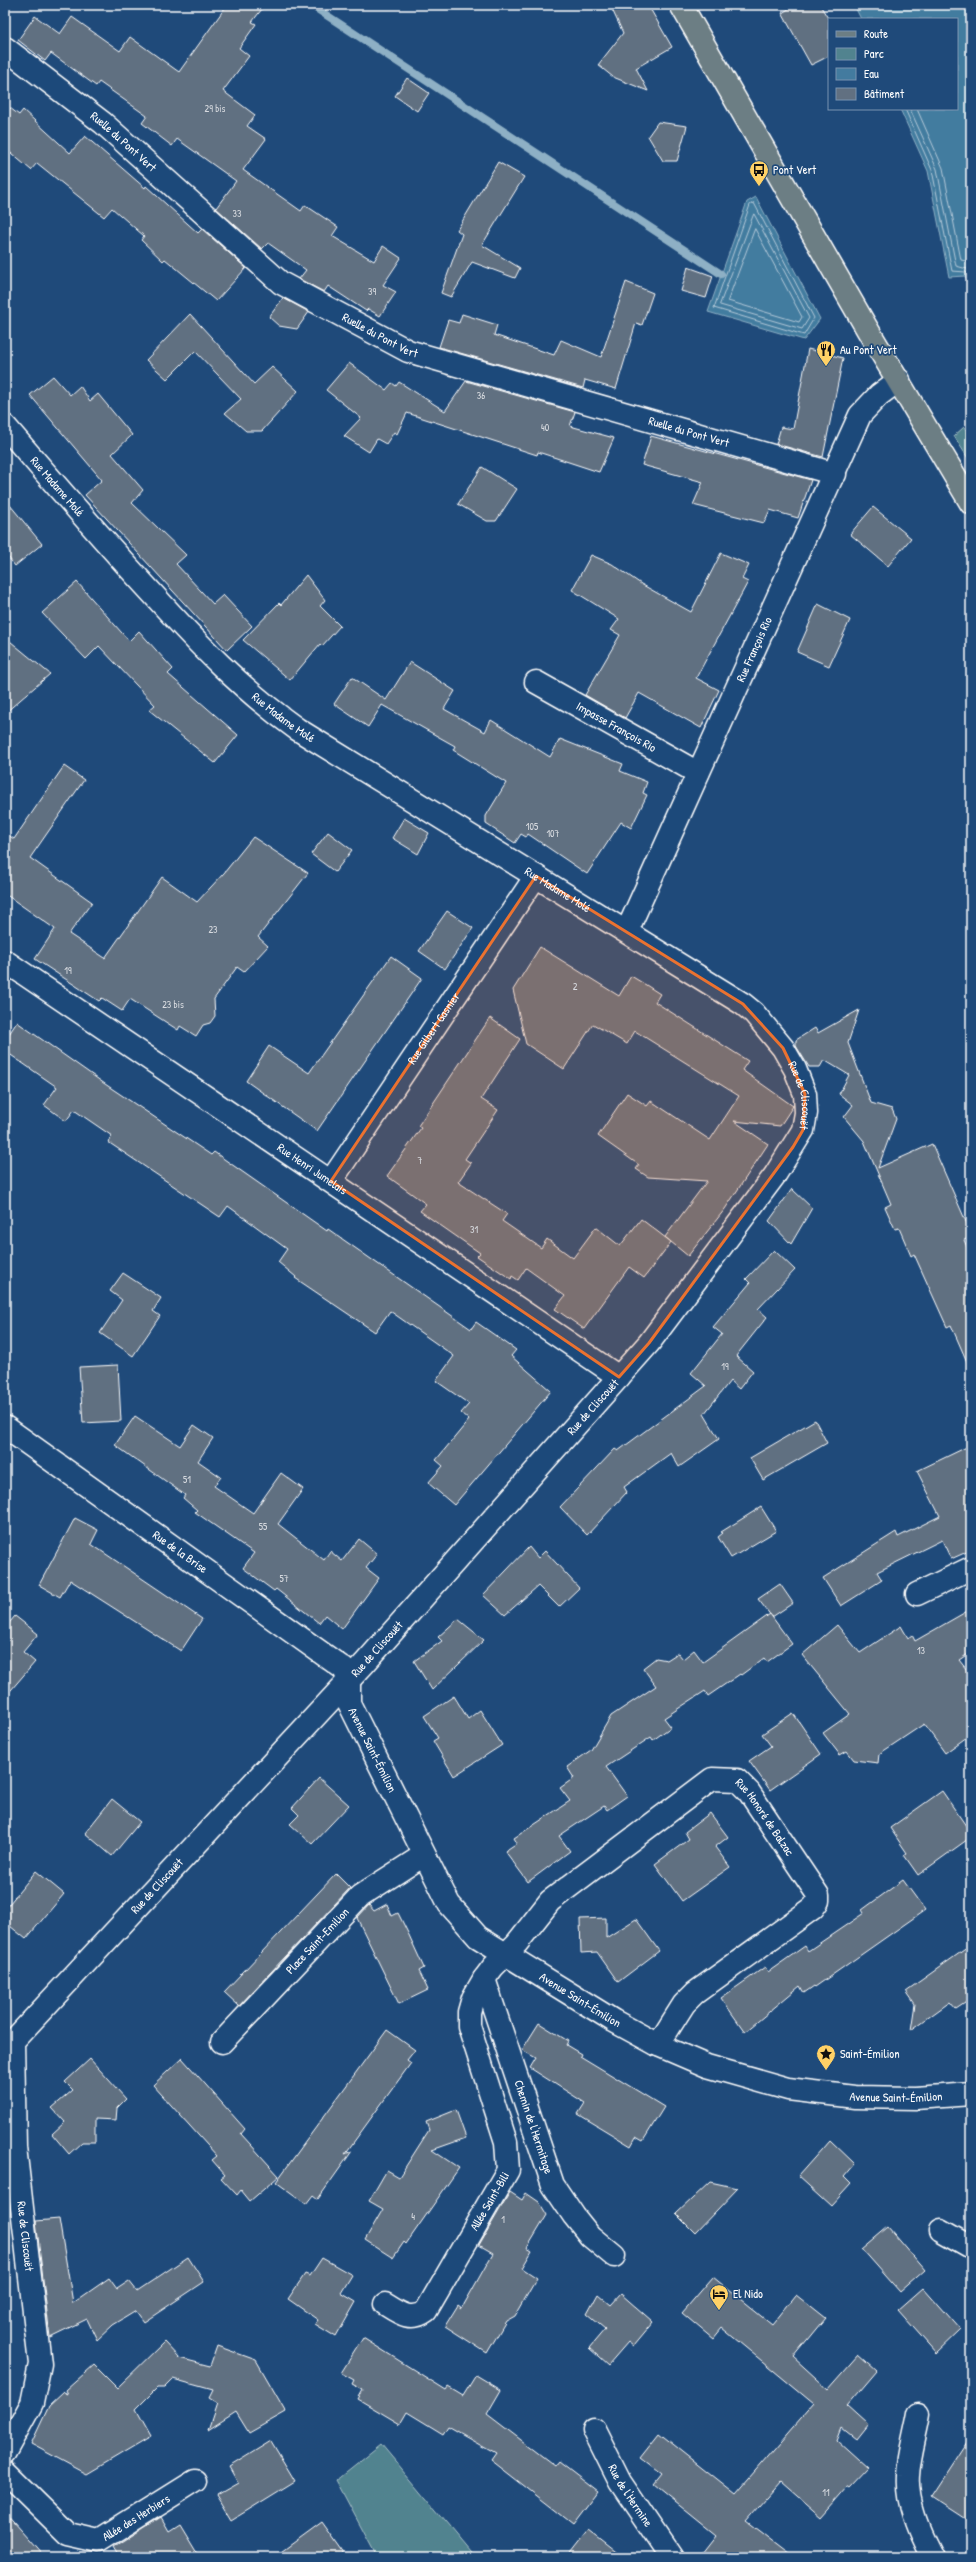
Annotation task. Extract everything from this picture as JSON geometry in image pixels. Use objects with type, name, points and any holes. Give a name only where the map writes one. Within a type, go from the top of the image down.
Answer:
[{"type":"main road","points":[[681,5],[971,503]]},
{"type":"street","name":"Ruelle du Pont Vert","points":[[5,48],[102,123],[281,283],[408,351],[835,474]]},
{"type":"street","name":"Rue François Rio","points":[[627,931],[835,474],[860,415],[879,395],[898,380]]},
{"type":"street","name":"Rue Madame Molé","points":[[5,426],[90,526],[206,652],[264,706],[298,730],[627,931]]},
{"type":"street","name":"Impasse François Rio","points":[[536,682],[698,773]]},
{"type":"street","name":"Rue Gilbert Gasnier","points":[[331,1181],[536,876]]},
{"type":"street","name":"Rue de Cliscouët","points":[[5,2452],[32,2403],[40,2364],[15,2147],[8,2038],[349,1680],[619,1377],[654,1337],[775,1175],[803,1130],[806,1113],[805,1094],[795,1069],[783,1048],[754,1013],[627,931]]},
{"type":"street","name":"Rue Henri Jumelais","points":[[5,962],[619,1377]]},
{"type":"street","name":"Rue de la Brise","points":[[5,1427],[336,1662],[344,1669],[349,1680]]},
{"type":"street","points":[[917,1594],[971,1568]]},
{"type":"street","name":"Avenue Saint-Émilion","points":[[349,1680],[349,1703],[448,1904],[478,1937],[614,2021],[658,2045],[707,2066],[788,2089],[855,2097],[915,2098],[971,2094]]},
{"type":"street","name":"Rue Honoré de Balzac","points":[[505,1954],[517,1943],[550,1901],[712,1779],[737,1780],[749,1792],[818,1895],[818,1901],[813,1908],[695,1993],[684,2004],[658,2045]]},
{"type":"street","name":"Place Saint-Emilion","points":[[222,2042],[360,1896],[424,1855]]},
{"type":"street","name":"Allée Saint-Bili","points":[[385,2304],[405,2316],[419,2316],[426,2311],[508,2170],[506,2142],[469,2026],[469,2012],[473,1998],[484,1979],[505,1954]]},
{"type":"street","name":"Chemin de l'Hermitage","points":[[484,1979],[554,2185],[574,2216],[590,2236],[614,2256]]},
{"type":"street","points":[[941,2230],[971,2247]]},
{"type":"street","points":[[919,2414],[908,2475],[910,2504],[922,2537],[932,2557]]},
{"type":"street","name":"Rue de l'Hermine","points":[[594,2430],[620,2482],[671,2557]]},
{"type":"street","name":"Allée des Herbiers","points":[[5,2472],[68,2534],[99,2541],[195,2481]]},
{"type":"highlighted area","points":[[536,876],[743,1004],[783,1048],[805,1094],[803,1130],[793,1147],[649,1343],[619,1377],[331,1181]]},
{"type":"green space","points":[[964,427],[971,437],[971,463],[954,436]]},
{"type":"green space","points":[[381,2444],[475,2557],[377,2557],[336,2480]]},
{"type":"water","points":[[854,5],[970,5],[971,7],[971,287],[965,276],[949,277],[928,171],[900,110],[958,110],[958,18],[860,18]]},
{"type":"water","points":[[756,197],[820,319],[804,340],[708,312],[747,202]]},
{"type":"building","points":[[227,5],[265,5],[252,22],[256,24],[239,48],[249,56],[223,91],[255,115],[247,126],[266,139],[243,170],[301,211],[305,205],[338,227],[332,236],[374,261],[383,246],[401,258],[383,285],[396,292],[380,316],[368,309],[366,311],[328,286],[324,292],[299,279],[306,270],[268,243],[262,249],[216,208],[236,181],[177,139],[172,146],[142,123],[147,116],[99,82],[96,86],[51,53],[45,61],[18,40],[35,16],[60,34],[72,17],[120,51],[130,37],[179,72]]},
{"type":"building","points":[[610,5],[648,5],[672,47],[636,68],[648,91],[613,77],[598,65],[623,33]]},
{"type":"building","points":[[795,5],[820,5],[828,18],[828,56],[811,65],[782,13]]},
{"type":"building","points":[[407,78],[429,93],[417,111],[395,96]]},
{"type":"building","points":[[5,104],[19,115],[23,110],[70,153],[85,136],[145,188],[146,186],[198,233],[202,229],[246,268],[216,301],[165,259],[163,261],[141,240],[144,236],[112,208],[104,217],[37,163],[31,170],[5,148]]},
{"type":"building","points":[[658,122],[687,126],[677,161],[663,161],[648,136]]},
{"type":"building","points":[[498,162],[524,177],[482,245],[520,268],[515,278],[472,262],[451,297],[441,293],[462,234],[457,230]]},
{"type":"building","points":[[688,267],[713,276],[706,298],[681,291]]},
{"type":"building","points":[[626,282],[653,293],[642,325],[636,323],[616,389],[585,380],[583,388],[439,347],[448,320],[459,323],[462,314],[497,325],[494,335],[554,355],[561,340],[601,357]]},
{"type":"building","points":[[283,298],[309,312],[297,329],[279,326],[269,317]]},
{"type":"building","points":[[190,314],[254,384],[272,367],[298,391],[262,431],[246,431],[225,413],[241,399],[195,351],[167,379],[146,360]]},
{"type":"building","points":[[808,349],[843,358],[823,457],[776,444],[781,427],[793,429]]},
{"type":"building","points":[[349,363],[386,390],[392,383],[396,386],[399,382],[445,411],[466,381],[575,412],[570,426],[614,438],[599,472],[538,452],[537,455],[407,413],[397,434],[394,432],[386,444],[377,439],[369,452],[344,436],[361,418],[326,390]]},
{"type":"building","points":[[53,376],[70,395],[80,386],[90,401],[98,394],[132,435],[112,454],[143,490],[132,503],[186,555],[176,564],[213,604],[223,595],[252,626],[227,650],[85,495],[102,480],[30,395]]},
{"type":"building","points":[[651,436],[811,480],[798,518],[770,510],[764,523],[693,505],[703,482],[642,465]]},
{"type":"building","points":[[482,467],[517,489],[496,521],[487,521],[458,504]]},
{"type":"building","points":[[5,499],[42,544],[15,566],[5,553]]},
{"type":"building","points":[[873,507],[911,538],[888,566],[850,534]]},
{"type":"building","points":[[721,553],[749,565],[742,579],[748,582],[696,678],[719,690],[701,728],[639,693],[625,718],[585,695],[620,635],[611,630],[619,619],[572,590],[591,555],[612,564],[641,584],[691,612]]},
{"type":"building","points":[[306,575],[325,600],[320,606],[340,626],[322,646],[320,644],[290,680],[243,640],[279,603],[281,605]]},
{"type":"building","points":[[77,582],[129,641],[139,631],[173,669],[168,674],[238,735],[215,763],[149,710],[155,705],[99,646],[86,659],[42,613]]},
{"type":"building","points":[[818,604],[850,620],[829,666],[797,652]]},
{"type":"building","points":[[5,637],[50,674],[5,713]]},
{"type":"building","points":[[410,662],[455,691],[444,709],[485,732],[491,720],[550,757],[560,739],[623,764],[620,771],[647,782],[643,793],[647,795],[631,828],[621,822],[587,874],[528,834],[526,837],[521,834],[515,843],[486,824],[486,816],[506,783],[453,750],[455,746],[382,705],[368,727],[334,704],[352,677],[386,700]]},
{"type":"building","points":[[64,766],[84,780],[30,858],[92,902],[69,934],[105,958],[162,877],[197,902],[224,873],[253,837],[308,873],[258,937],[268,946],[244,972],[237,967],[214,999],[215,1016],[210,1023],[203,1025],[196,1036],[180,1026],[178,1030],[130,999],[122,1011],[102,998],[99,1001],[35,959],[55,929],[5,894],[5,833],[14,839]]},
{"type":"building","points":[[404,818],[429,833],[418,854],[392,838]]},
{"type":"building","points":[[328,832],[352,850],[335,872],[311,854]]},
{"type":"building","points":[[447,911],[473,928],[445,969],[419,951]]},
{"type":"building","points":[[540,947],[619,996],[631,976],[646,985],[660,994],[655,1002],[748,1061],[742,1070],[793,1106],[780,1126],[734,1121],[768,1144],[725,1209],[688,1256],[665,1237],[707,1181],[648,1177],[636,1169],[639,1165],[598,1136],[627,1093],[647,1106],[651,1101],[710,1140],[739,1096],[635,1031],[627,1044],[593,1024],[564,1069],[526,1044],[513,990]]},
{"type":"building","points":[[391,956],[422,978],[317,1131],[246,1081],[269,1046],[309,1073]]},
{"type":"building","points":[[859,1010],[848,1043],[871,1103],[892,1109],[896,1119],[878,1168],[932,1144],[971,1233],[971,1237],[964,1240],[971,1256],[971,1371],[951,1325],[947,1327],[914,1254],[911,1256],[899,1228],[895,1229],[885,1207],[891,1204],[864,1141],[844,1117],[853,1105],[839,1094],[849,1075],[824,1060],[820,1067],[809,1067],[796,1046],[796,1040],[815,1028],[818,1033]]},
{"type":"building","points":[[490,1018],[520,1039],[481,1099],[498,1110],[465,1159],[471,1163],[458,1182],[507,1214],[502,1221],[541,1248],[547,1239],[573,1258],[596,1227],[620,1246],[641,1219],[671,1242],[644,1278],[629,1267],[584,1329],[555,1309],[565,1296],[526,1268],[518,1280],[512,1276],[511,1279],[477,1256],[480,1253],[420,1211],[426,1204],[387,1176],[421,1128],[418,1126]]},
{"type":"building","points":[[17,1022],[105,1084],[211,1155],[214,1152],[327,1231],[328,1229],[471,1329],[476,1322],[516,1350],[511,1356],[551,1391],[454,1505],[428,1483],[443,1466],[436,1460],[469,1420],[461,1413],[469,1404],[436,1381],[454,1356],[390,1311],[375,1332],[295,1278],[296,1277],[278,1262],[287,1249],[228,1206],[220,1217],[108,1142],[112,1136],[74,1110],[66,1121],[44,1105],[57,1087],[5,1051],[5,1040]]},
{"type":"building","points":[[792,1189],[812,1208],[791,1244],[769,1221]]},
{"type":"building","points":[[774,1250],[795,1270],[758,1309],[767,1317],[736,1356],[753,1371],[739,1389],[730,1381],[704,1414],[719,1439],[679,1467],[671,1453],[624,1487],[627,1492],[587,1535],[560,1507],[615,1449],[618,1451],[706,1386],[691,1373],[722,1334],[713,1327],[750,1283],[746,1279]]},
{"type":"building","points":[[123,1273],[161,1298],[153,1311],[160,1316],[133,1356],[100,1333],[122,1300],[110,1291]]},
{"type":"building","points":[[118,1365],[121,1421],[83,1423],[79,1367]]},
{"type":"building","points":[[135,1416],[180,1446],[194,1425],[213,1438],[198,1461],[221,1477],[214,1486],[253,1513],[281,1473],[303,1489],[278,1524],[324,1560],[330,1551],[342,1561],[359,1539],[377,1554],[366,1568],[379,1578],[342,1629],[325,1615],[319,1623],[276,1589],[274,1591],[243,1568],[254,1553],[195,1512],[197,1510],[183,1498],[185,1495],[115,1445]]},
{"type":"building","points":[[815,1420],[827,1443],[763,1480],[750,1458]]},
{"type":"building","points":[[971,1445],[971,1550],[951,1559],[942,1540],[877,1572],[882,1580],[841,1606],[823,1578],[896,1532],[898,1537],[940,1516],[917,1471]]},
{"type":"building","points":[[761,1507],[776,1531],[731,1558],[718,1537],[723,1533],[721,1532]]},
{"type":"building","points":[[75,1518],[98,1530],[91,1544],[202,1619],[181,1651],[70,1580],[60,1597],[39,1585]]},
{"type":"building","points":[[529,1547],[538,1558],[545,1551],[579,1588],[559,1607],[538,1586],[505,1615],[483,1595]]},
{"type":"building","points":[[780,1584],[793,1603],[772,1617],[758,1599]]},
{"type":"building","points":[[971,1609],[971,1652],[959,1660],[971,1675],[971,1734],[945,1753],[924,1724],[879,1754],[878,1763],[854,1760],[847,1751],[840,1755],[823,1733],[850,1714],[802,1655],[837,1625],[860,1653],[901,1626],[908,1638],[912,1635],[915,1641]]},
{"type":"building","points":[[770,1614],[792,1644],[767,1662],[764,1658],[708,1696],[705,1691],[664,1718],[671,1727],[653,1740],[651,1737],[606,1767],[627,1796],[607,1810],[604,1806],[559,1836],[570,1851],[528,1882],[505,1851],[517,1843],[514,1838],[570,1801],[560,1788],[574,1778],[567,1767],[591,1750],[611,1716],[656,1686],[643,1668],[656,1658],[667,1660],[678,1653],[683,1659],[694,1650],[703,1662]]},
{"type":"building","points":[[15,1616],[38,1634],[23,1652],[35,1662],[5,1697],[5,1628]]},
{"type":"building","points":[[458,1619],[484,1640],[432,1690],[414,1661],[442,1641],[438,1637]]},
{"type":"building","points":[[454,1696],[468,1719],[480,1710],[502,1745],[454,1776],[433,1741],[438,1738],[424,1716]]},
{"type":"building","points":[[793,1713],[821,1754],[770,1790],[749,1761],[771,1746],[762,1734]]},
{"type":"building","points":[[319,1778],[349,1805],[312,1844],[290,1824],[299,1815],[292,1808]]},
{"type":"building","points":[[942,1791],[971,1833],[971,1837],[918,1875],[904,1855],[907,1853],[890,1828]]},
{"type":"building","points":[[112,1799],[140,1822],[112,1856],[85,1833]]},
{"type":"building","points":[[710,1813],[728,1837],[715,1847],[730,1867],[682,1901],[655,1864],[689,1839],[685,1832]]},
{"type":"building","points":[[36,1871],[64,1894],[26,1939],[5,1922],[5,1909]]},
{"type":"building","points":[[336,1874],[350,1888],[239,2006],[224,1992]]},
{"type":"building","points":[[903,1880],[925,1910],[815,1987],[814,1986],[804,1993],[800,1986],[745,2032],[721,1998],[765,1967],[768,1972],[805,1946],[808,1951],[864,1913],[862,1910]]},
{"type":"building","points":[[387,1904],[392,1916],[398,1913],[408,1933],[424,1968],[419,1971],[428,1990],[399,2004],[357,1918],[369,1905],[374,1911]]},
{"type":"building","points":[[606,1918],[606,1938],[636,1919],[659,1951],[618,1982],[597,1952],[581,1953],[580,1919]]},
{"type":"building","points":[[971,1945],[971,1999],[956,2009],[950,2002],[911,2030],[915,2004],[906,1991]]},
{"type":"building","points":[[539,2023],[568,2041],[566,2045],[581,2054],[580,2056],[664,2107],[643,2141],[636,2137],[631,2146],[578,2114],[585,2103],[530,2068],[536,2058],[522,2050]]},
{"type":"building","points":[[387,2030],[415,2050],[407,2060],[411,2063],[345,2154],[352,2151],[318,2199],[313,2195],[306,2204],[276,2182]]},
{"type":"building","points":[[182,2058],[245,2129],[241,2134],[279,2176],[250,2201],[241,2190],[237,2195],[221,2178],[225,2175],[212,2160],[217,2156],[153,2085]]},
{"type":"building","points":[[90,2059],[126,2099],[117,2108],[116,2120],[95,2119],[95,2142],[82,2142],[69,2154],[52,2134],[65,2122],[52,2108],[73,2090],[65,2082]]},
{"type":"building","points":[[456,2110],[466,2138],[432,2150],[459,2168],[406,2244],[404,2242],[393,2258],[365,2240],[383,2209],[369,2201],[387,2170],[399,2177],[429,2130],[426,2122]]},
{"type":"building","points":[[830,2140],[855,2164],[844,2177],[851,2184],[831,2206],[798,2176]]},
{"type":"building","points":[[710,2182],[738,2188],[695,2233],[676,2214]]},
{"type":"building","points":[[510,2192],[522,2200],[526,2193],[539,2202],[547,2215],[527,2248],[532,2251],[522,2268],[537,2278],[515,2316],[506,2321],[487,2353],[445,2326],[458,2305],[462,2308],[493,2253],[479,2245]]},
{"type":"building","points":[[59,2219],[73,2303],[109,2278],[117,2289],[129,2281],[137,2291],[188,2257],[204,2282],[144,2322],[136,2311],[113,2325],[97,2340],[87,2319],[50,2337],[36,2221]]},
{"type":"building","points":[[888,2227],[925,2270],[900,2292],[862,2249]]},
{"type":"building","points":[[322,2258],[352,2275],[341,2293],[356,2302],[336,2337],[315,2324],[318,2320],[288,2299],[305,2274],[310,2276]]},
{"type":"building","points":[[713,2277],[772,2325],[796,2295],[825,2318],[793,2357],[828,2389],[858,2355],[876,2371],[847,2405],[868,2424],[856,2439],[842,2428],[837,2441],[868,2469],[851,2487],[848,2485],[820,2517],[780,2482],[746,2521],[793,2557],[698,2557],[716,2534],[654,2484],[662,2474],[640,2457],[659,2433],[736,2494],[814,2404],[722,2328],[713,2339],[682,2313]]},
{"type":"building","points":[[923,2288],[960,2330],[936,2353],[898,2310]]},
{"type":"building","points":[[598,2294],[611,2305],[621,2294],[653,2322],[633,2346],[628,2342],[608,2365],[589,2348],[605,2329],[587,2314]]},
{"type":"building","points":[[363,2338],[446,2390],[448,2387],[463,2396],[476,2375],[501,2390],[487,2414],[555,2466],[559,2461],[598,2491],[573,2524],[491,2460],[496,2453],[448,2426],[443,2434],[407,2412],[400,2424],[358,2399],[363,2390],[352,2384],[354,2380],[341,2373]]},
{"type":"building","points":[[164,2342],[179,2358],[210,2366],[217,2346],[256,2360],[286,2412],[249,2433],[236,2412],[208,2430],[217,2403],[209,2398],[213,2390],[173,2379],[164,2388],[157,2388],[136,2409],[151,2436],[87,2474],[31,2444],[49,2406],[64,2392],[68,2394],[66,2390],[94,2365],[117,2388]]},
{"type":"building","points":[[971,2435],[971,2522],[931,2496]]},
{"type":"building","points":[[271,2441],[295,2481],[232,2520],[217,2495],[238,2483],[229,2467]]},
{"type":"building","points":[[5,2513],[44,2557],[5,2557]]},
{"type":"building","points":[[161,2517],[169,2531],[180,2524],[200,2557],[120,2557],[114,2547]]},
{"type":"building","points":[[322,2522],[347,2557],[274,2557]]},
{"type":"building","points":[[589,2529],[625,2557],[567,2557]]},
{"type":"waterway","points":[[311,5],[721,274]]},
{"type":"place","name":"Pont Vert","points":[[759,187]]},
{"type":"place","name":"Au Pont Vert","points":[[826,367]]},
{"type":"place","name":"Saint-Émilion","points":[[826,2071]]},
{"type":"place","name":"El Nido","points":[[719,2311]]}]
